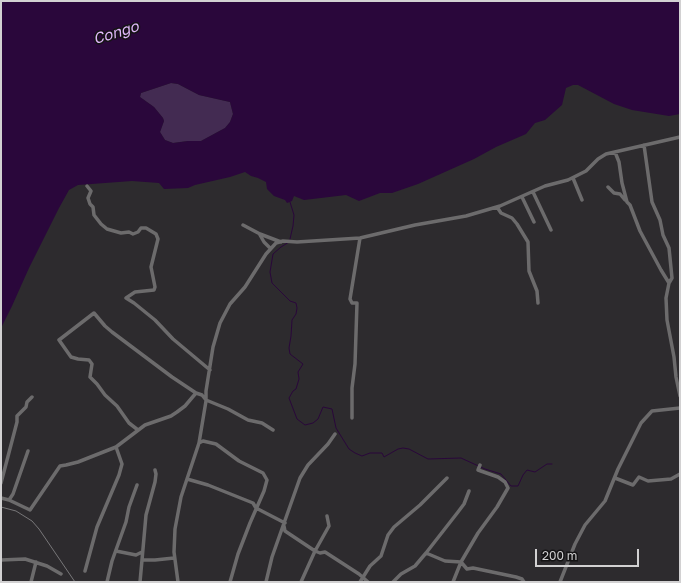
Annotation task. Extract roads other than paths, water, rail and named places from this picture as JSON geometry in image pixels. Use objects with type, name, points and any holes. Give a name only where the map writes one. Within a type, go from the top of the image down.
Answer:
[{"type":"street","points":[[178,582],[174,558],[174,529],[181,497],[199,443],[213,347],[222,317],[230,304],[245,287],[270,248],[276,243],[289,241],[360,238],[415,225],[466,216],[498,207],[545,186],[573,178],[586,171],[598,159],[606,154],[680,137]]},
{"type":"street","points":[[644,145],[652,202],[660,220],[663,235],[669,248],[672,278],[669,283],[666,298],[667,320],[680,396]]},
{"type":"street","points":[[615,152],[619,162],[627,202]]},
{"type":"street","points":[[573,178],[582,200]]},
{"type":"street","points":[[87,186],[91,191],[88,198],[93,207],[94,215],[107,229],[121,233],[129,232],[133,234],[138,232],[141,228],[146,228],[156,234],[158,239],[151,267],[155,287],[154,290],[135,292],[126,298],[155,320],[173,340],[210,370]]},
{"type":"street","points":[[608,186],[614,193],[620,194],[630,205],[640,231],[660,270],[669,283]]},
{"type":"street","points":[[533,192],[551,230]]},
{"type":"street","points":[[522,197],[534,222]]},
{"type":"street","points":[[498,207],[501,213],[512,218],[528,242],[529,271],[537,291],[538,303]]},
{"type":"street","points":[[243,225],[260,234],[281,242]]},
{"type":"street","points":[[260,234],[264,242],[270,248]]},
{"type":"street","points":[[352,418],[357,303],[352,303],[350,299],[360,238]]},
{"type":"street","points":[[138,430],[129,423],[90,377],[92,364],[89,360],[71,357],[59,340],[94,313],[112,332],[172,377],[206,400],[228,409],[248,420],[262,423],[274,430]]},
{"type":"street","points":[[1,498],[9,500],[30,510],[60,466],[78,462],[116,447],[145,425],[178,412],[196,393]]},
{"type":"street","points":[[1,483],[17,422],[17,416],[26,407],[27,402],[32,397]]},
{"type":"street","points":[[560,582],[575,544],[585,525],[605,501],[634,436],[645,418],[652,411],[680,408]]},
{"type":"street","points":[[266,582],[284,523],[300,478],[308,465],[328,444],[335,434]]},
{"type":"street","points":[[199,443],[203,441],[216,444],[239,460],[263,473],[267,480],[238,554],[230,582]]},
{"type":"street","points":[[85,571],[97,527],[119,475],[122,464],[116,447]]},
{"type":"street","points":[[9,500],[13,494],[28,451]]},
{"type":"street","points":[[453,582],[461,562],[478,533],[498,506],[508,488],[505,482],[478,470],[480,465]]},
{"type":"street","points":[[140,582],[146,515],[156,474],[155,470]]},
{"type":"street","points":[[615,478],[633,485],[640,477],[648,482],[671,478],[680,474]]},
{"type":"street","points":[[360,582],[370,566],[381,556],[388,535],[394,527],[447,478]]},
{"type":"street","points":[[187,479],[218,489],[252,503],[256,508],[284,523]]},
{"type":"street","points":[[107,582],[106,579],[137,485]]},
{"type":"street","points":[[393,582],[401,574],[415,566],[426,553],[464,504],[469,491]]},
{"type":"street","points":[[301,582],[315,550],[328,526],[327,516]]},
{"type":"street","points":[[284,523],[284,528],[286,531],[320,553],[325,552],[353,570],[368,582]]},
{"type":"street","points":[[116,551],[136,555],[142,552]]},
{"type":"street","points":[[426,553],[445,561],[461,562],[467,569],[473,568],[516,577],[522,579],[524,582]]},
{"type":"street","points":[[142,560],[162,560],[174,558]]},
{"type":"street","points":[[1,560],[25,559],[47,566],[61,574]]},
{"type":"street","points":[[31,582],[36,562]]},
{"type":"water","name":"Congo","points":[[1,1],[680,1],[680,114],[669,116],[632,110],[614,104],[578,85],[573,85],[566,88],[562,105],[545,120],[535,123],[526,134],[418,184],[392,193],[380,193],[359,201],[346,195],[304,200],[294,196],[292,201],[287,203],[285,200],[274,196],[267,189],[266,182],[245,172],[188,188],[164,189],[159,183],[132,181],[78,185],[69,190],[59,208],[1,328]],"holes":[[[171,83],[178,84],[199,95],[230,102],[233,114],[230,122],[225,128],[201,141],[173,143],[165,140],[160,132],[164,121],[163,118],[154,107],[140,97],[141,93]]]},
{"type":"waterway","points":[[290,202],[294,215],[290,239]]},
{"type":"waterway","points":[[289,242],[273,254],[270,272],[272,283],[290,301],[296,303],[297,308],[296,314],[292,320],[289,348],[290,354],[303,364],[298,372],[299,379],[296,389],[289,398],[297,419],[305,425],[313,423],[318,419],[323,407],[332,409],[336,428],[349,449],[355,453],[362,456],[370,453],[382,453],[384,457],[398,449],[403,448],[409,449],[428,459],[461,458],[485,469],[501,474],[511,486],[518,486],[527,470],[535,472],[547,464],[552,464]]},
{"type":"railway","points":[[1,507],[16,511],[32,521],[75,582]]}]
